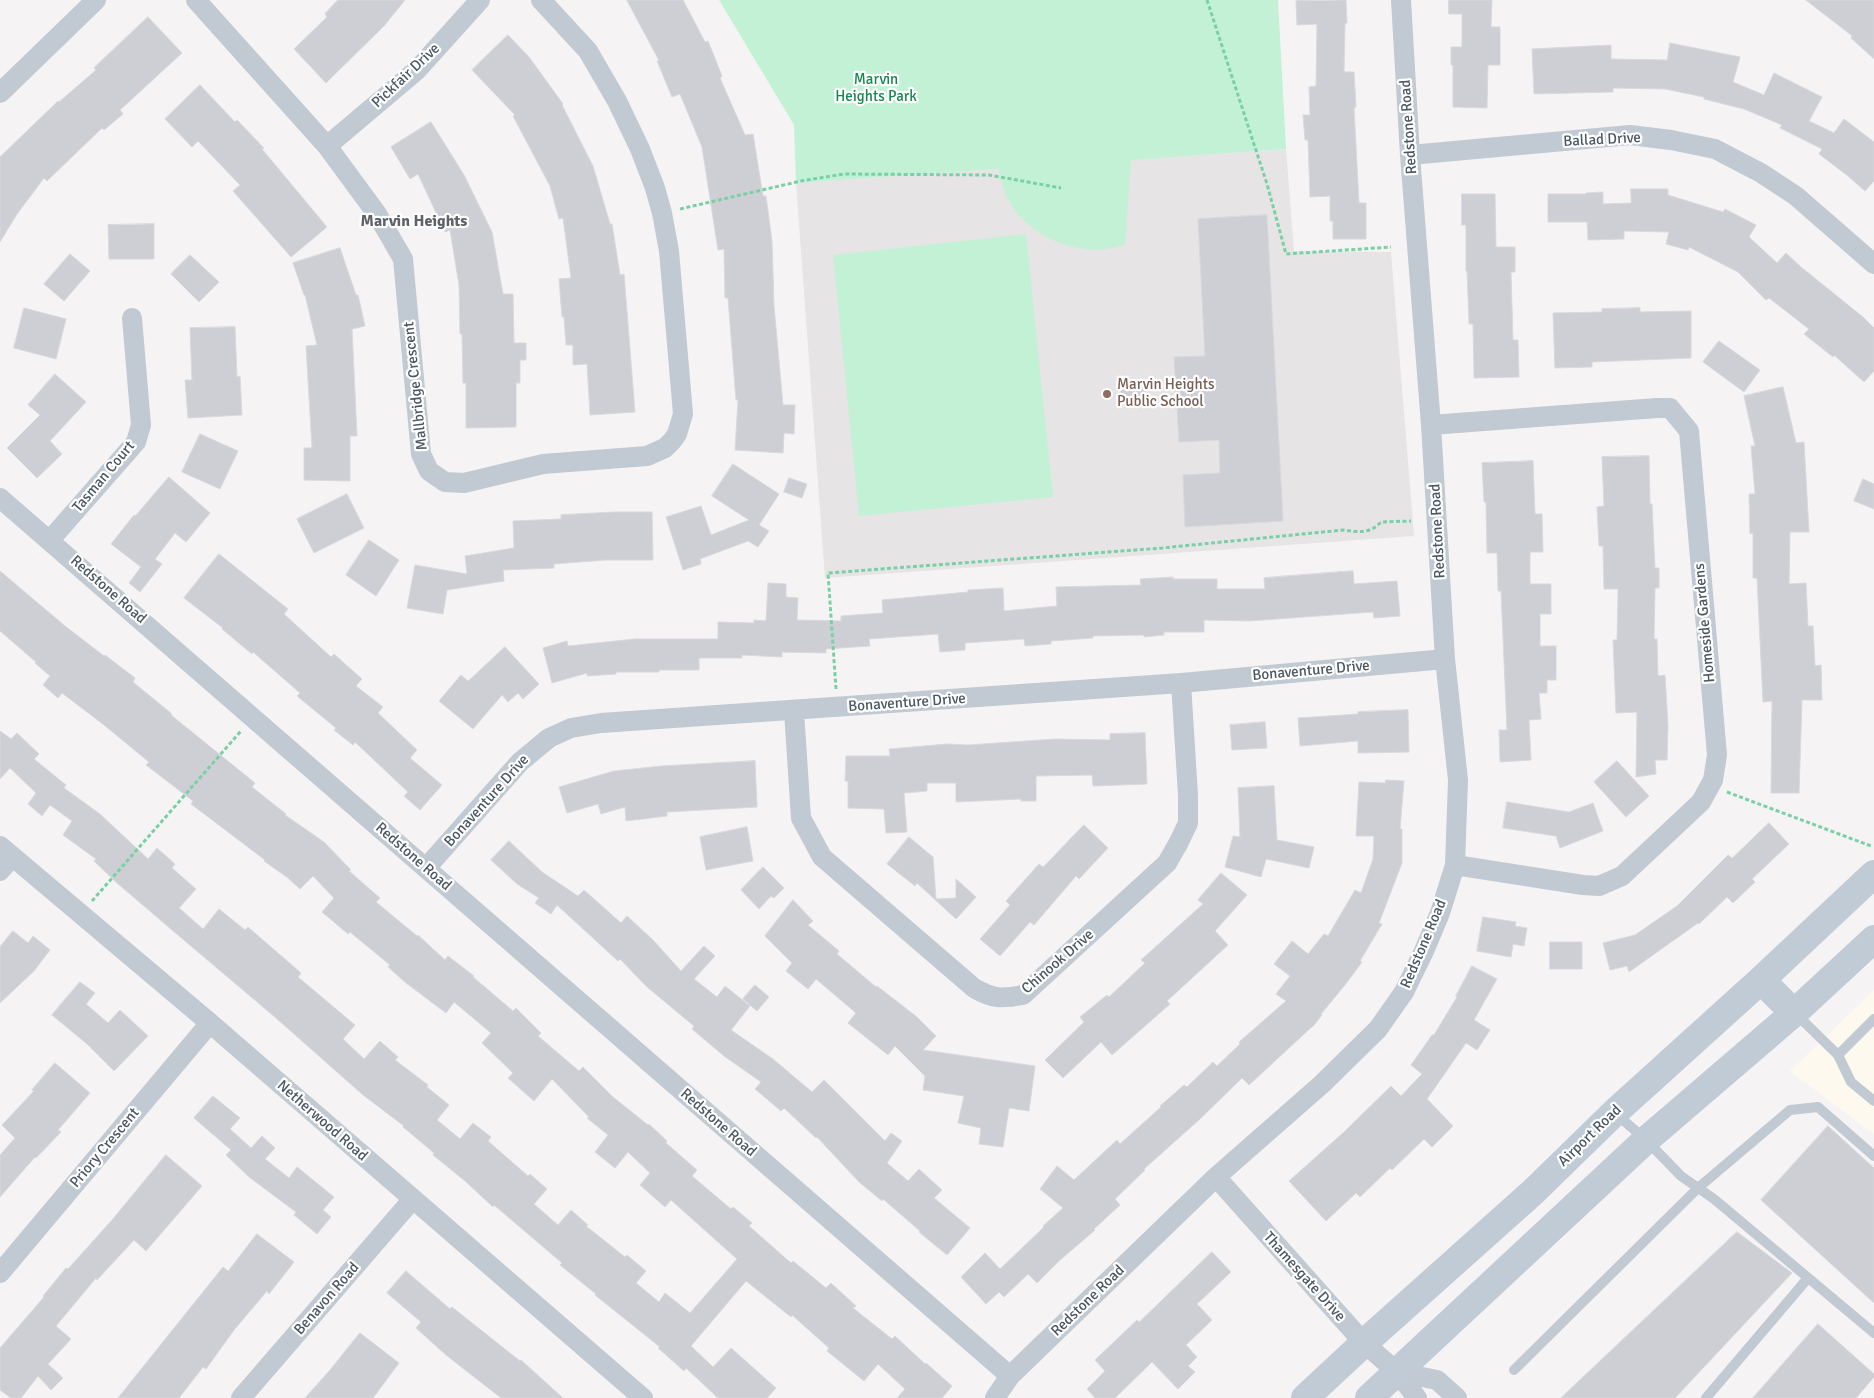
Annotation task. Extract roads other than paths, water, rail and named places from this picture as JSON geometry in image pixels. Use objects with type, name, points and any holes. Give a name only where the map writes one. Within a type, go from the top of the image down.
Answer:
[{"type":"main road","name":"Airport Road","points":[[1305,1398],[1533,1192],[1614,1113],[1761,980],[1874,874]]},
{"type":"main road","points":[[1369,1398],[1646,1140],[1794,1013],[1874,939]]},
{"type":"main road","points":[[1761,980],[1794,1013]]},
{"type":"street","points":[[0,92],[96,0]]},
{"type":"street","name":"Mallbridge Crescent","points":[[196,0],[327,146],[377,214],[403,259],[421,454],[429,471],[445,482],[464,483],[543,464],[647,456],[665,448],[672,440],[677,434],[683,414],[669,251],[655,188],[640,149],[588,51],[540,0]]},
{"type":"street","name":"Pickfair Drive","points":[[327,146],[417,70],[480,0]]},
{"type":"street","name":"Redstone Road","points":[[0,498],[1010,1376],[1216,1177],[1322,1084],[1378,1029],[1404,992],[1424,951],[1440,913],[1455,865],[1458,780],[1445,659],[1431,425],[1410,155],[1401,0]]},
{"type":"street","name":"Ballad Drive","points":[[1410,155],[1630,135],[1671,140],[1715,149],[1761,173],[1796,196],[1874,264]]},
{"type":"street","name":"Tasman Court","points":[[50,540],[136,442],[141,425],[132,318]]},
{"type":"street","name":"Homeside Gardens","points":[[1431,425],[1657,408],[1670,408],[1679,417],[1689,431],[1716,755],[1713,780],[1701,802],[1622,876],[1599,886],[1455,865]]},
{"type":"street","name":"Bonaventure Drive","points":[[426,868],[520,762],[549,738],[571,728],[601,723],[1181,683],[1445,659]]},
{"type":"street","name":"Chinook Drive","points":[[794,711],[801,818],[822,857],[974,988],[990,997],[1009,998],[1022,995],[1167,863],[1188,823],[1181,683]]},
{"type":"street","name":"Netherwood Road","points":[[4,858],[80,914],[210,1023],[412,1200],[643,1398]]},
{"type":"street","name":"Priory Crescent","points":[[0,1273],[210,1023]]},
{"type":"street","name":"Thamesgate Drive","points":[[1216,1177],[1364,1343],[1397,1372],[1417,1398]]},
{"type":"street","name":"Benavon Road","points":[[241,1398],[412,1200]]},
{"type":"street","name":"Thamesgate Drive","points":[[1397,1372],[1437,1380],[1457,1398]]},
{"type":"street","points":[[995,1398],[1010,1376]]},
{"type":"lane","points":[[1794,1013],[1838,1055],[1851,1082],[1874,1101]]},
{"type":"lane","points":[[1838,1055],[1874,1018]]},
{"type":"lane","points":[[1514,1370],[1698,1188],[1790,1110],[1818,1107],[1874,1156]]},
{"type":"lane","points":[[1614,1113],[1646,1140],[1682,1176],[1714,1199],[1874,1333]]},
{"type":"lane","points":[[1706,1398],[1808,1278]]},
{"type":"place","name":"Marvin Heights Public School","points":[[1107,394]]},
{"type":"district","name":"Marvin Heights","points":[[414,222]]},
{"type":"park label","name":"Marvin Heights Park","points":[[876,88]]}]
